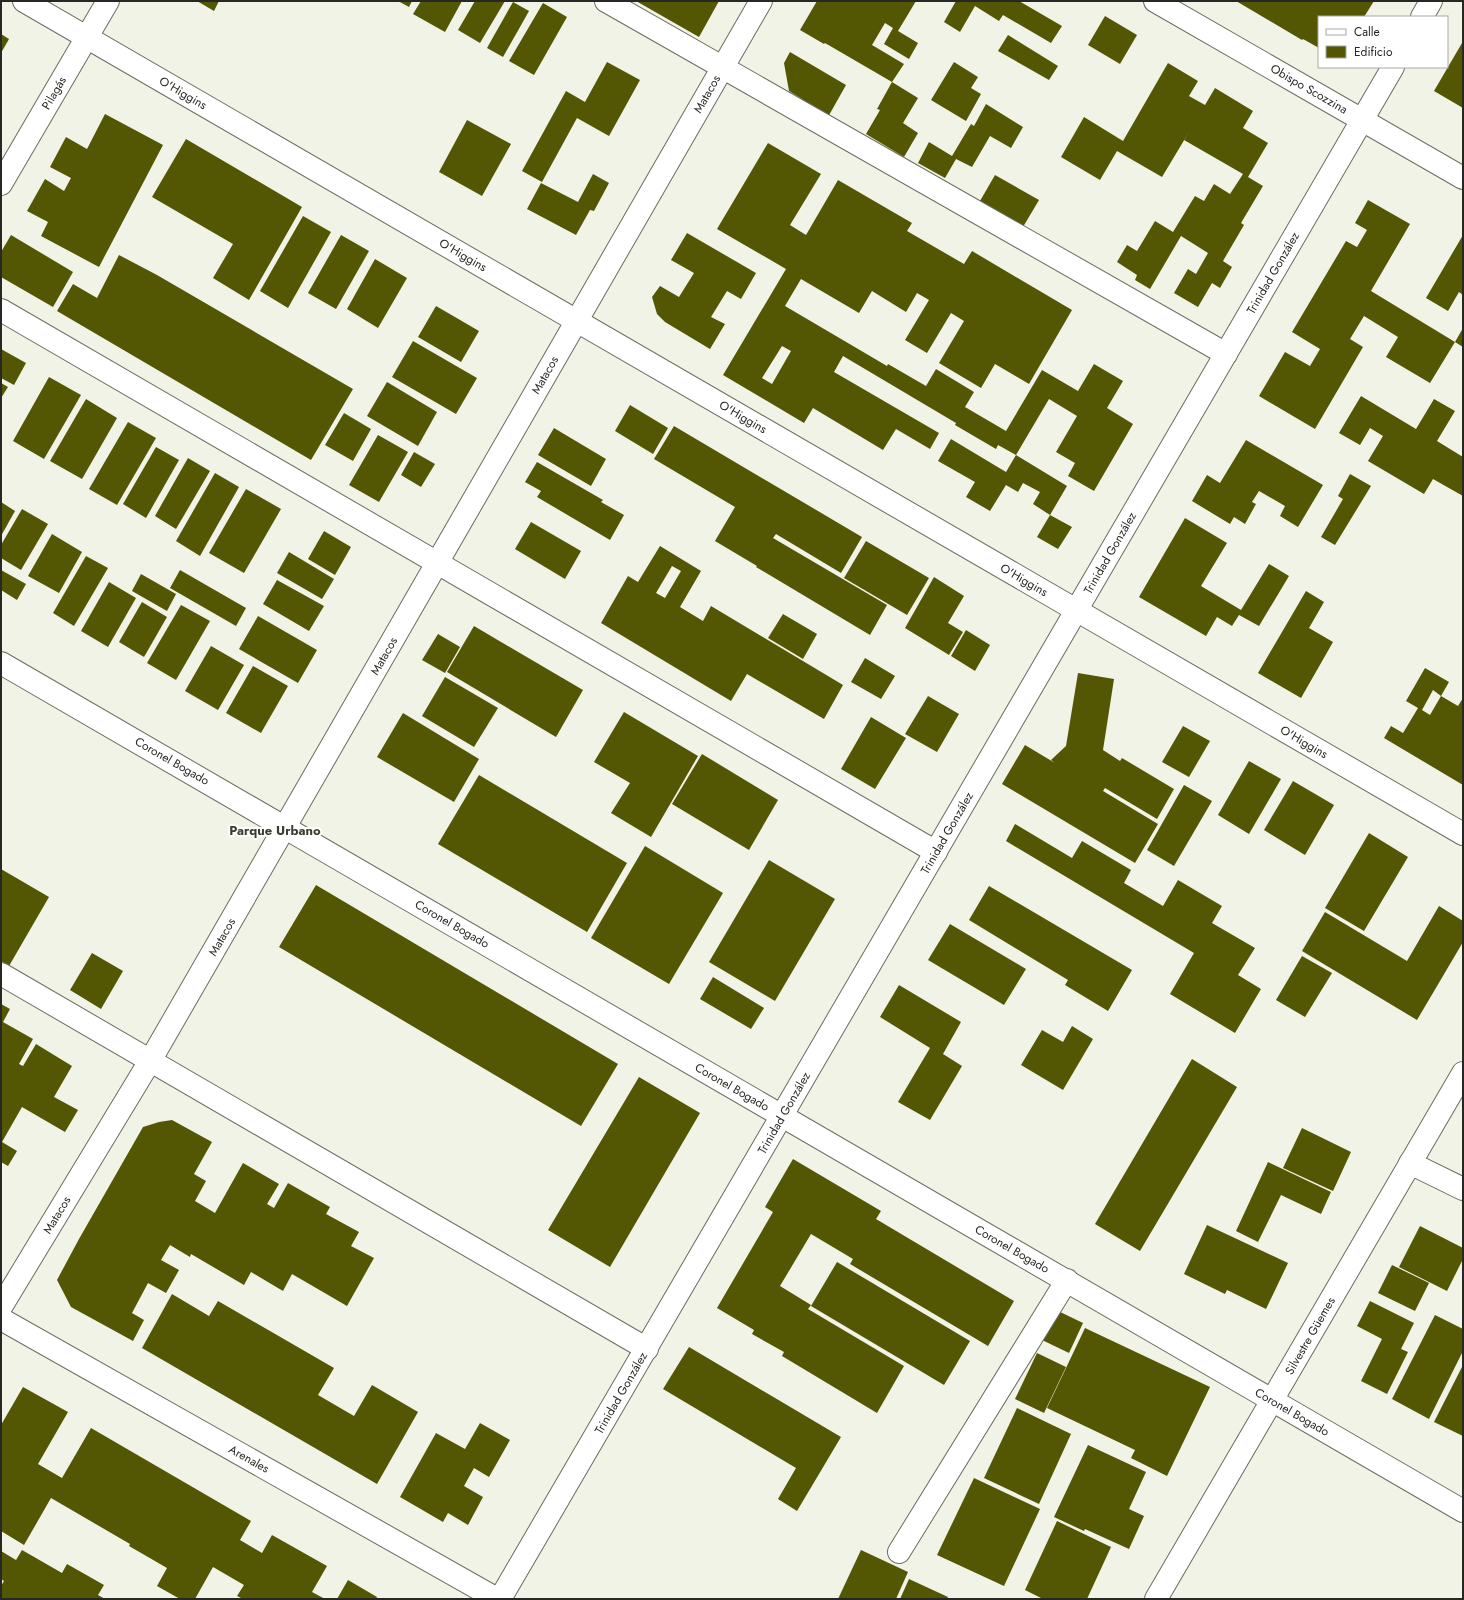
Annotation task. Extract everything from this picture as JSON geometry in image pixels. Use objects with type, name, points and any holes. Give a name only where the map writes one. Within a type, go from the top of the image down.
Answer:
[{"type":"street","name":"O'Higgins","points":[[24,1],[1463,834]]},
{"type":"street","name":"Pilagás","points":[[1,184],[108,1]]},
{"type":"street","points":[[606,1],[1226,354]]},
{"type":"street","name":"Matacos","points":[[1,1308],[150,1061],[761,1]]},
{"type":"street","name":"Obispo Scozzina","points":[[1155,1],[1463,178]]},
{"type":"street","points":[[1423,16],[1431,1]]},
{"type":"street","name":"Trinidad González","points":[[500,1599],[1392,68]]},
{"type":"street","points":[[1,310],[936,852]]},
{"type":"street","name":"Coronel Bogado","points":[[1,662],[1463,1511]]},
{"type":"street","points":[[1,974],[647,1349]]},
{"type":"street","name":"Silvestre Güemes","points":[[1156,1599],[1463,1073]]},
{"type":"street","points":[[1410,1163],[1463,1188]]},
{"type":"street","points":[[899,1552],[1067,1280]]},
{"type":"street","name":"Arenales","points":[[1,1319],[497,1599]]},
{"type":"building","points":[[197,1],[219,1],[214,11]]},
{"type":"building","points":[[398,1],[412,1],[409,7]]},
{"type":"building","points":[[421,1],[462,1],[445,32],[413,14]]},
{"type":"building","points":[[475,1],[505,1],[480,43],[458,30]]},
{"type":"building","points":[[636,1],[719,1],[699,37]]},
{"type":"building","points":[[817,1],[916,1],[898,31],[918,43],[909,59],[884,44],[893,28],[885,23],[872,45],[904,64],[892,82],[800,30]]},
{"type":"building","points":[[956,1],[1019,1],[1062,26],[1051,43],[1003,15],[999,21],[975,6],[960,32],[944,22]]},
{"type":"building","points":[[1236,1],[1374,1],[1365,16],[1318,16],[1318,47],[1303,39],[1302,40]]},
{"type":"building","points":[[513,2],[529,11],[503,57],[487,48]]},
{"type":"building","points":[[543,3],[567,17],[534,75],[509,61]]},
{"type":"building","points":[[1105,16],[1137,35],[1120,64],[1088,45]]},
{"type":"building","points":[[1,34],[9,39],[1,53]]},
{"type":"building","points":[[1008,35],[1058,66],[1049,80],[998,51]]},
{"type":"building","points":[[1462,43],[1463,108],[1434,91]]},
{"type":"building","points":[[790,52],[846,85],[828,117],[801,101],[802,99],[789,91],[784,63]]},
{"type":"building","points":[[607,62],[640,80],[609,136],[577,118],[542,182],[522,171],[566,91],[585,102]]},
{"type":"building","points":[[954,62],[978,77],[971,88],[981,94],[966,121],[931,100]]},
{"type":"building","points":[[1168,63],[1198,81],[1189,96],[1205,105],[1215,88],[1253,111],[1243,128],[1268,143],[1248,177],[1263,186],[1241,223],[1244,225],[1223,261],[1232,267],[1220,288],[1212,283],[1198,307],[1174,293],[1188,269],[1196,274],[1208,253],[1181,236],[1150,289],[1135,280],[1137,275],[1117,262],[1127,245],[1137,251],[1155,221],[1173,232],[1195,196],[1204,201],[1214,184],[1230,194],[1243,174],[1184,140],[1162,177],[1117,151],[1100,180],[1061,157],[1084,117],[1123,141]]},
{"type":"building","points":[[892,82],[918,98],[903,123],[918,133],[904,157],[866,134],[880,110],[877,109]]},
{"type":"building","points":[[986,104],[1023,127],[1011,148],[990,136],[972,167],[956,159],[945,178],[918,163],[929,142],[952,156],[971,124],[974,126]]},
{"type":"building","points":[[105,114],[163,145],[99,267],[41,236],[48,222],[27,211],[45,179],[64,191],[71,178],[50,167],[66,137],[87,149]]},
{"type":"building","points":[[467,120],[511,144],[482,196],[439,172]]},
{"type":"building","points":[[186,139],[302,207],[249,300],[213,278],[233,244],[152,197]]},
{"type":"building","points":[[768,143],[821,174],[790,225],[806,235],[838,180],[912,223],[907,231],[964,264],[972,251],[1072,310],[1029,384],[995,364],[981,388],[939,363],[964,321],[951,313],[927,353],[905,340],[929,300],[917,293],[906,312],[872,291],[859,313],[801,279],[785,306],[887,366],[888,364],[926,386],[936,369],[974,392],[965,407],[1006,431],[1042,370],[1078,391],[1094,364],[1123,381],[1107,408],[1133,424],[1094,491],[1068,476],[1075,463],[1056,452],[1077,416],[1049,399],[1016,455],[998,445],[996,449],[955,425],[956,423],[843,356],[834,372],[939,433],[930,449],[896,429],[883,450],[813,408],[804,423],[723,375],[786,269],[717,229]],"holes":[[[782,346],[791,351],[772,384],[762,378]]]},
{"type":"building","points":[[593,174],[609,183],[594,211],[590,210],[576,235],[527,209],[541,183],[578,202]]},
{"type":"building","points":[[995,175],[1039,200],[1023,227],[980,201]]},
{"type":"building","points":[[1368,200],[1410,224],[1371,291],[1455,342],[1430,383],[1386,357],[1398,337],[1364,316],[1350,339],[1363,347],[1315,429],[1259,396],[1285,352],[1310,366],[1320,349],[1292,332],[1346,241],[1357,247],[1367,230],[1355,223]]},
{"type":"building","points":[[303,216],[331,232],[288,308],[260,291]]},
{"type":"building","points":[[687,233],[756,273],[741,299],[727,291],[711,317],[725,324],[710,349],[665,322],[657,314],[652,297],[660,286],[679,297],[694,273],[671,260]]},
{"type":"building","points":[[11,235],[73,272],[53,307],[1,277],[1,252]]},
{"type":"building","points":[[341,235],[369,251],[336,309],[308,293]]},
{"type":"building","points":[[1463,235],[1463,295],[1459,292],[1448,311],[1426,298]]},
{"type":"building","points":[[119,255],[157,275],[353,389],[311,460],[57,311],[73,284],[97,298]]},
{"type":"building","points":[[375,259],[407,278],[378,328],[347,309]]},
{"type":"building","points":[[436,306],[479,331],[461,362],[418,337]]},
{"type":"building","points":[[1463,328],[1463,347],[1455,342]]},
{"type":"building","points":[[413,341],[477,378],[456,414],[392,377]]},
{"type":"building","points":[[1,349],[26,363],[14,385],[1,378]]},
{"type":"building","points":[[49,377],[81,395],[44,459],[13,441]]},
{"type":"building","points":[[387,382],[437,412],[418,446],[367,416]]},
{"type":"building","points":[[1,383],[8,387],[1,398]]},
{"type":"building","points":[[1361,396],[1416,429],[1434,399],[1455,411],[1437,441],[1463,457],[1463,496],[1433,479],[1424,494],[1368,461],[1383,436],[1370,428],[1360,445],[1339,433]]},
{"type":"building","points":[[86,399],[117,418],[82,479],[50,461]]},
{"type":"building","points":[[630,405],[668,428],[653,454],[615,431]]},
{"type":"building","points":[[344,413],[371,429],[353,461],[325,445]]},
{"type":"building","points":[[128,422],[156,438],[117,505],[89,489]]},
{"type":"building","points":[[674,426],[862,537],[841,573],[776,534],[773,538],[887,605],[870,635],[715,541],[735,507],[654,459]]},
{"type":"building","points":[[554,428],[606,459],[591,486],[538,455]]},
{"type":"building","points":[[378,435],[408,452],[379,502],[349,485]]},
{"type":"building","points":[[951,439],[1006,472],[1016,455],[1067,486],[1050,515],[1033,504],[1040,492],[1023,483],[1018,492],[1006,485],[990,511],[966,497],[975,482],[938,461]]},
{"type":"building","points":[[1246,440],[1323,485],[1298,527],[1280,516],[1285,506],[1259,491],[1252,502],[1256,504],[1245,524],[1234,517],[1230,524],[1192,501],[1207,475],[1220,483]]},
{"type":"building","points":[[156,447],[179,460],[146,518],[123,504]]},
{"type":"building","points":[[414,452],[435,464],[421,487],[401,475]]},
{"type":"building","points":[[188,458],[210,471],[176,529],[155,516]]},
{"type":"building","points":[[537,462],[603,500],[601,502],[624,515],[610,540],[537,497],[541,491],[525,482]]},
{"type":"building","points":[[215,473],[239,487],[200,556],[176,541]]},
{"type":"building","points":[[1350,474],[1371,486],[1335,545],[1321,537],[1343,499],[1338,496]]},
{"type":"building","points":[[246,489],[281,509],[244,573],[209,553]]},
{"type":"building","points":[[1,502],[15,511],[1,536]]},
{"type":"building","points":[[22,509],[48,524],[21,570],[1,558],[1,545]]},
{"type":"building","points":[[1050,515],[1072,527],[1058,549],[1037,537]]},
{"type":"building","points":[[1185,518],[1227,543],[1201,586],[1241,610],[1269,564],[1289,576],[1259,626],[1239,615],[1232,626],[1217,617],[1206,636],[1139,597]]},
{"type":"building","points":[[531,522],[581,551],[565,579],[515,549]]},
{"type":"building","points":[[324,531],[351,547],[335,575],[308,559]]},
{"type":"building","points":[[52,534],[82,552],[59,593],[28,576]]},
{"type":"building","points":[[866,541],[929,578],[907,615],[844,578]]},
{"type":"building","points":[[660,546],[701,571],[680,607],[703,621],[711,606],[843,685],[824,719],[747,674],[731,701],[601,623],[628,576],[638,582]],"holes":[[[672,566],[681,571],[665,598],[656,593]]]},
{"type":"building","points":[[289,552],[334,579],[322,599],[277,573]]},
{"type":"building","points":[[86,556],[108,568],[74,626],[53,613]]},
{"type":"building","points":[[1,570],[26,584],[17,600],[1,590]]},
{"type":"building","points":[[180,570],[246,608],[236,626],[170,588]]},
{"type":"building","points":[[141,574],[176,594],[167,611],[132,591]]},
{"type":"building","points":[[934,577],[964,596],[948,623],[963,632],[949,655],[905,628]]},
{"type":"building","points":[[277,580],[324,606],[309,631],[263,604]]},
{"type":"building","points":[[109,582],[136,598],[108,647],[81,631]]},
{"type":"building","points":[[1306,591],[1324,602],[1309,628],[1333,642],[1301,698],[1258,673]]},
{"type":"building","points":[[142,602],[167,617],[144,657],[119,642]]},
{"type":"building","points":[[181,605],[210,621],[176,680],[147,663]]},
{"type":"building","points":[[783,614],[817,634],[803,659],[768,638]]},
{"type":"building","points":[[258,616],[317,650],[298,683],[239,649]]},
{"type":"building","points":[[474,626],[583,690],[556,737],[447,672]]},
{"type":"building","points":[[966,630],[990,645],[975,671],[951,656]]},
{"type":"building","points":[[438,634],[460,647],[445,673],[422,660]]},
{"type":"building","points":[[211,646],[244,665],[218,710],[185,691]]},
{"type":"building","points":[[865,658],[895,676],[881,699],[851,682]]},
{"type":"building","points":[[253,666],[288,686],[261,733],[226,713]]},
{"type":"building","points":[[1425,668],[1449,682],[1441,696],[1458,706],[1463,698],[1463,785],[1384,738],[1391,726],[1403,733],[1418,708],[1406,701]],"holes":[[[1433,690],[1441,696],[1430,715],[1422,710]]]},
{"type":"building","points":[[1078,673],[1114,679],[1103,750],[1120,761],[1122,758],[1174,789],[1157,819],[1105,788],[1103,791],[1158,824],[1135,863],[1002,784],[1025,745],[1055,763],[1051,760],[1066,746]]},
{"type":"building","points":[[445,677],[498,708],[474,747],[422,716]]},
{"type":"building","points":[[928,696],[959,714],[937,752],[905,734]]},
{"type":"building","points":[[624,712],[698,756],[651,837],[611,813],[630,783],[594,762]]},
{"type":"building","points":[[403,713],[479,759],[454,802],[377,757]]},
{"type":"building","points":[[871,717],[906,738],[875,789],[841,769]]},
{"type":"building","points":[[1183,726],[1210,741],[1189,777],[1162,762]]},
{"type":"building","points":[[702,754],[778,800],[749,850],[672,804]]},
{"type":"building","points":[[1249,761],[1281,779],[1249,834],[1218,815]]},
{"type":"building","points":[[479,775],[627,863],[587,932],[438,844]]},
{"type":"building","points":[[1293,781],[1334,805],[1305,855],[1264,830]]},
{"type":"building","points":[[1184,785],[1212,801],[1174,866],[1147,850]]},
{"type":"building","points":[[1015,824],[1072,858],[1082,841],[1131,870],[1124,883],[1163,906],[1178,880],[1222,906],[1212,923],[1255,948],[1238,975],[1261,989],[1235,1033],[1170,994],[1194,953],[1006,841]]},
{"type":"building","points":[[1369,833],[1408,857],[1364,931],[1325,908]]},
{"type":"building","points":[[645,846],[723,893],[669,984],[591,938]]},
{"type":"building","points":[[769,860],[835,899],[775,1001],[709,962]]},
{"type":"building","points":[[1,869],[49,897],[9,966],[1,961]]},
{"type":"building","points":[[316,885],[618,1064],[581,1126],[279,947]]},
{"type":"building","points":[[989,886],[1132,970],[1108,1011],[1065,985],[1068,980],[969,920]]},
{"type":"building","points":[[1439,906],[1463,921],[1463,942],[1417,1020],[1302,951],[1325,912],[1407,961]]},
{"type":"building","points":[[950,924],[1026,969],[1004,1005],[928,960]]},
{"type":"building","points":[[92,953],[123,971],[101,1009],[70,990]]},
{"type":"building","points":[[1302,956],[1332,973],[1305,1017],[1276,1000]]},
{"type":"building","points":[[713,977],[764,1008],[751,1029],[700,999]]},
{"type":"building","points":[[899,985],[961,1022],[943,1054],[962,1066],[930,1120],[898,1102],[930,1048],[880,1017]]},
{"type":"building","points":[[1,1004],[10,1009],[3,1022],[33,1039],[19,1064],[23,1066],[36,1044],[72,1066],[54,1097],[78,1110],[65,1132],[22,1107],[2,1142],[17,1151],[8,1166],[1,1162]]},
{"type":"building","points":[[1072,1026],[1093,1039],[1063,1090],[1021,1065],[1042,1030],[1063,1042]]},
{"type":"building","points":[[1192,1059],[1237,1087],[1140,1251],[1095,1224]]},
{"type":"building","points":[[639,1077],[700,1113],[610,1267],[548,1230]]},
{"type":"building","points":[[172,1120],[212,1142],[194,1174],[206,1181],[195,1201],[215,1213],[243,1163],[279,1184],[267,1204],[274,1208],[288,1183],[330,1207],[326,1214],[359,1232],[351,1246],[374,1258],[347,1306],[292,1274],[283,1291],[251,1272],[244,1285],[191,1254],[190,1257],[170,1245],[161,1260],[179,1270],[166,1293],[148,1283],[132,1313],[144,1320],[133,1341],[71,1307],[57,1280],[79,1239],[143,1127]]},
{"type":"building","points":[[1302,1128],[1351,1152],[1333,1191],[1283,1168]]},
{"type":"building","points":[[793,1159],[881,1211],[876,1219],[1014,1301],[988,1346],[850,1264],[853,1259],[811,1234],[780,1286],[811,1305],[808,1309],[904,1366],[877,1413],[782,1356],[784,1352],[752,1334],[754,1330],[717,1308],[773,1212],[765,1207]]},
{"type":"building","points":[[1268,1162],[1331,1192],[1321,1214],[1281,1195],[1258,1242],[1236,1231]]},
{"type":"building","points":[[1207,1225],[1288,1263],[1266,1309],[1227,1290],[1225,1294],[1184,1274]]},
{"type":"building","points":[[1420,1226],[1463,1248],[1463,1259],[1447,1291],[1399,1267]]},
{"type":"building","points":[[837,1262],[970,1341],[944,1385],[811,1306]]},
{"type":"building","points":[[1392,1265],[1429,1283],[1415,1311],[1378,1293]]},
{"type":"building","points":[[172,1294],[209,1316],[218,1301],[334,1368],[318,1395],[354,1416],[372,1385],[418,1412],[377,1484],[142,1348]]},
{"type":"building","points":[[1370,1301],[1414,1323],[1401,1349],[1408,1352],[1387,1394],[1361,1381],[1382,1339],[1357,1326]]},
{"type":"building","points":[[1056,1310],[1083,1323],[1069,1353],[1042,1340]]},
{"type":"building","points":[[1435,1315],[1463,1329],[1463,1351],[1429,1419],[1392,1399]]},
{"type":"building","points":[[1085,1328],[1210,1387],[1167,1476],[1131,1458],[1135,1450],[1047,1408]]},
{"type":"building","points":[[689,1347],[841,1437],[797,1511],[778,1499],[796,1468],[663,1389]]},
{"type":"building","points":[[1037,1353],[1066,1367],[1044,1413],[1015,1399]]},
{"type":"building","points":[[1463,1365],[1463,1436],[1434,1422]]},
{"type":"building","points":[[23,1387],[68,1412],[38,1464],[62,1478],[91,1428],[251,1521],[240,1540],[262,1553],[272,1535],[327,1566],[312,1592],[325,1599],[243,1599],[237,1596],[244,1585],[213,1567],[195,1599],[180,1599],[157,1586],[167,1568],[129,1546],[130,1544],[51,1498],[24,1545],[1,1531],[1,1425]]},
{"type":"building","points":[[1017,1408],[1071,1434],[1039,1504],[984,1478]]},
{"type":"building","points":[[480,1423],[510,1440],[489,1477],[474,1468],[464,1486],[483,1497],[468,1525],[448,1513],[443,1522],[400,1497],[436,1433],[465,1449]]},
{"type":"building","points":[[1088,1445],[1146,1472],[1129,1509],[1144,1516],[1129,1549],[1054,1517]]},
{"type":"building","points":[[974,1478],[1040,1509],[1004,1586],[937,1555]]},
{"type":"building","points":[[1057,1521],[1111,1547],[1087,1599],[1043,1599],[1025,1590]]},
{"type":"building","points":[[22,1550],[62,1573],[67,1564],[104,1585],[98,1595],[105,1599],[1,1599],[1,1586],[4,1581],[1,1579],[1,1551],[16,1560]]},
{"type":"building","points":[[861,1550],[908,1572],[896,1599],[838,1599]]},
{"type":"building","points":[[909,1579],[948,1597],[947,1599],[900,1599]]},
{"type":"building","points":[[348,1580],[377,1597],[376,1599],[337,1599]]},
{"type":"district","name":"Parque Urbano","points":[[275,830]]}]
